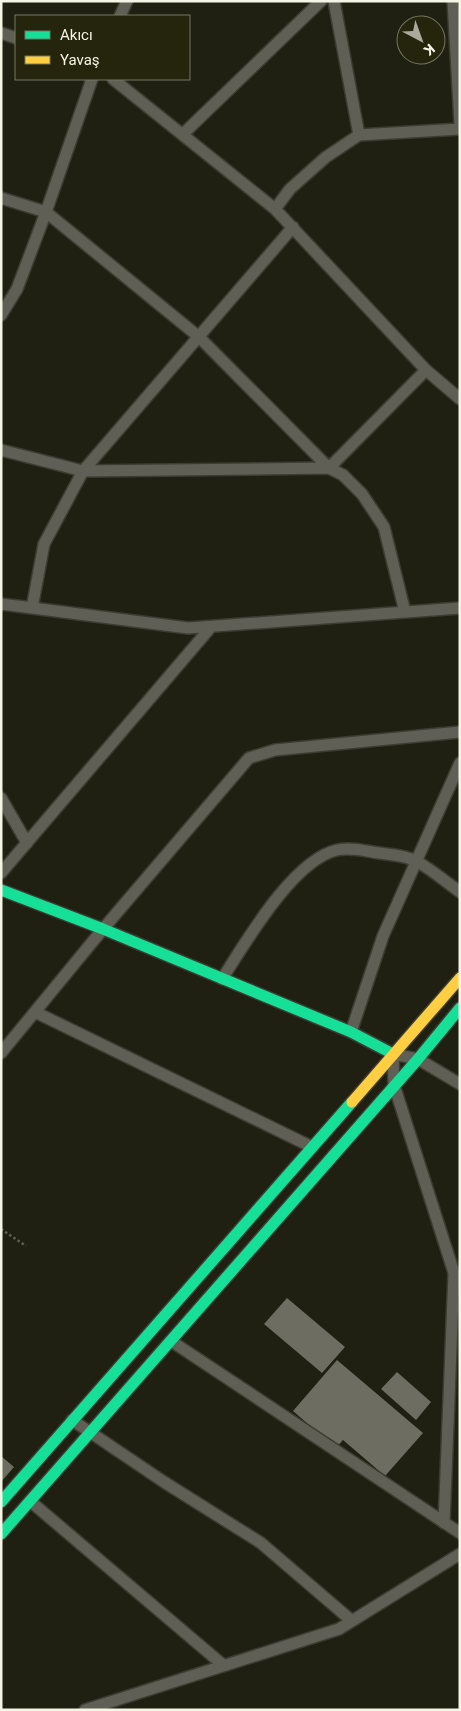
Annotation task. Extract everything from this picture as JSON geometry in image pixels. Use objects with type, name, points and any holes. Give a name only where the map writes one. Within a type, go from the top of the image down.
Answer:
[{"type":"street","points":[[120,15],[127,1]]},
{"type":"street","points":[[183,134],[321,1]]},
{"type":"street","points":[[334,1],[359,135]]},
{"type":"street","points":[[453,1],[460,123]]},
{"type":"street","points":[[1,33],[15,38]]},
{"type":"street","points":[[1,315],[17,289],[92,80]]},
{"type":"street","points":[[114,80],[275,208],[426,370],[460,399]]},
{"type":"street","points":[[275,208],[290,189],[326,157],[359,135],[460,130]]},
{"type":"street","points":[[1,198],[46,212],[199,337],[329,468],[343,475],[362,494],[384,528],[405,612]]},
{"type":"street","points":[[32,608],[44,544],[83,471],[293,227]]},
{"type":"street","points":[[1,450],[83,471],[329,468],[426,370]]},
{"type":"street","points":[[1,604],[188,628],[460,608]]},
{"type":"street","points":[[1,873],[211,626]]},
{"type":"street","points":[[1,1053],[103,929],[249,758],[275,750],[460,732]]},
{"type":"street","points":[[351,1032],[383,936],[460,763]]},
{"type":"street","points":[[1,798],[27,843]]},
{"type":"street","points":[[222,979],[274,901],[289,884],[321,856],[336,850],[350,848],[401,856],[416,861],[460,892]]},
{"type":"street","points":[[1,890],[103,929],[351,1032],[393,1054],[418,1059],[460,1084]]},
{"type":"street","points":[[1,1502],[460,978]]},
{"type":"street","points":[[1,1534],[418,1059],[460,1008]]},
{"type":"street","points":[[35,1012],[312,1147]]},
{"type":"street","points":[[393,1054],[394,1085],[454,1273],[456,1338],[444,1523]]},
{"type":"street","points":[[152,1329],[460,1533]]},
{"type":"street","points":[[72,1420],[261,1543],[352,1621]]},
{"type":"street","points":[[30,1501],[223,1665]]},
{"type":"street","points":[[85,1710],[339,1629],[460,1554]]},
{"type":"path","points":[[1,1229],[26,1246]]},
{"type":"building","points":[[287,1298],[345,1347],[322,1373],[264,1324]]},
{"type":"building","points":[[337,1360],[423,1433],[385,1476],[343,1440],[336,1448],[293,1411]]},
{"type":"building","points":[[397,1372],[431,1402],[416,1420],[381,1389]]},
{"type":"building","points":[[1,1456],[14,1467],[1,1482]]},
{"type":"traffic: fast","points":[[1,890],[103,929],[351,1032],[393,1054]]},
{"type":"traffic: fast","points":[[1,1534],[418,1059],[460,1008]]},
{"type":"traffic: fast","points":[[1,1502],[352,1102]]},
{"type":"traffic: slow","points":[[352,1102],[460,978]]}]
